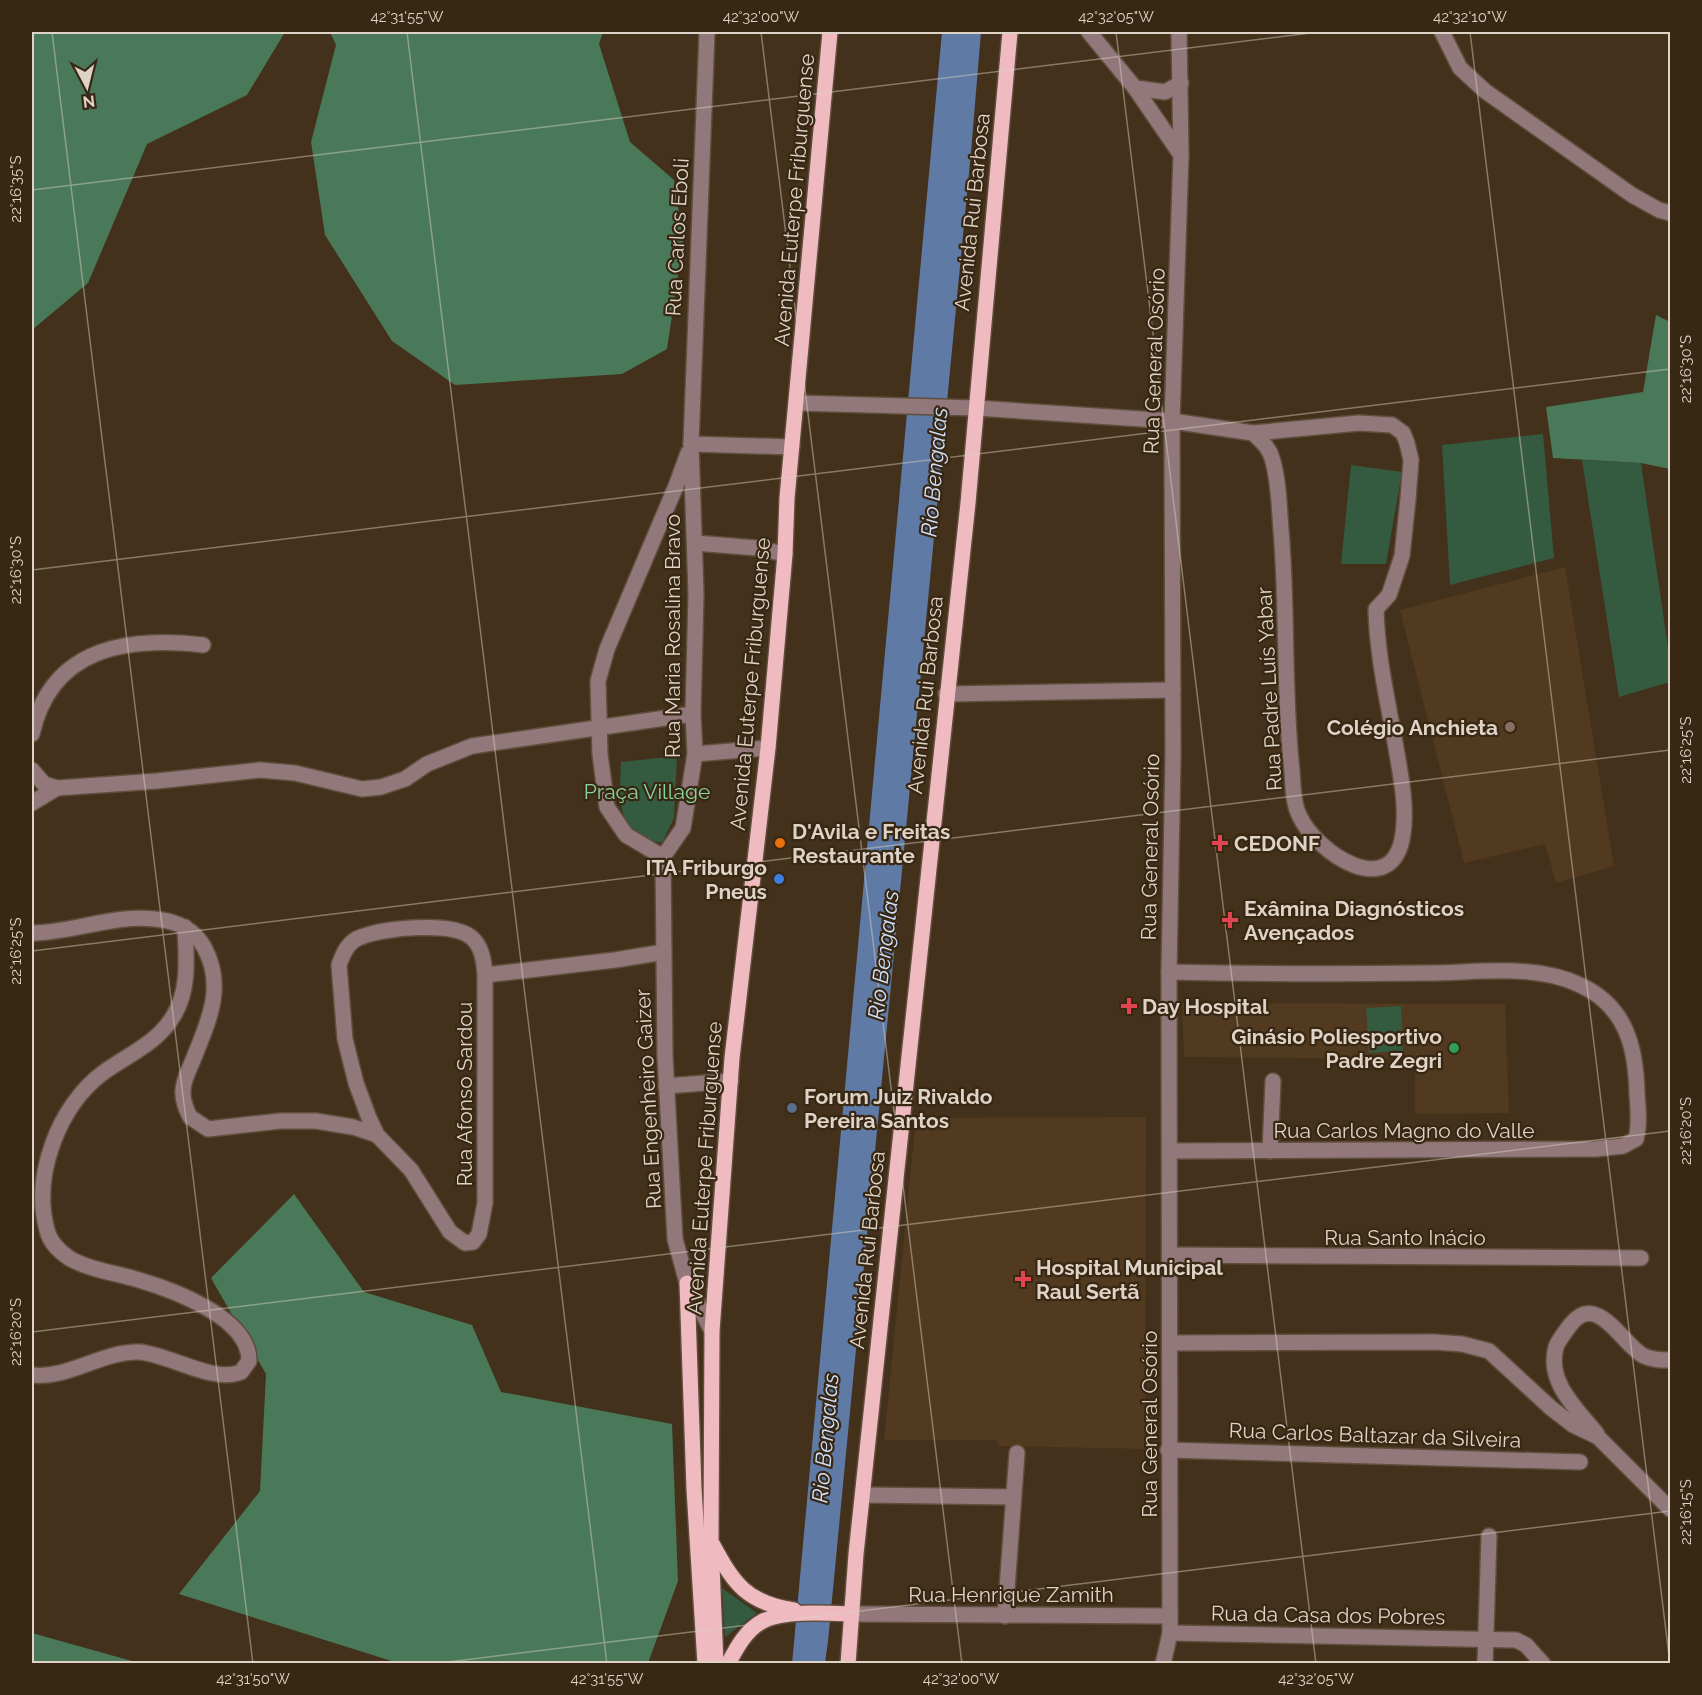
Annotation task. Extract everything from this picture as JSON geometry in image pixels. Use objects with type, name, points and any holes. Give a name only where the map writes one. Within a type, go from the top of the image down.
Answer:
[{"type":"main road","name":"Avenida Euterpe Friburguense","points":[[716,1664],[711,1540],[712,1332],[731,1081],[746,925],[768,748],[792,447],[830,32]]},
{"type":"main road","name":"Avenida Rui Barbosa","points":[[848,1664],[863,1495],[976,408],[1010,32]]},
{"type":"main road","points":[[687,1283],[694,1489],[705,1664]]},
{"type":"main road","points":[[711,1540],[730,1576],[742,1590],[759,1602],[774,1607],[815,1613],[852,1614]]},
{"type":"main road","points":[[728,1664],[740,1641],[764,1620],[815,1613]]},
{"type":"street","name":"Rua Carlos Eboli","points":[[691,444],[707,32]]},
{"type":"street","points":[[1089,32],[1135,88],[1181,155]]},
{"type":"street","name":"Rua General Osório","points":[[1163,1664],[1170,1632],[1168,1450],[1171,1343],[1169,972],[1173,690],[1172,421],[1181,155],[1179,32]]},
{"type":"street","points":[[1442,32],[1460,68],[1485,91],[1632,195],[1671,213]]},
{"type":"street","points":[[1135,88],[1165,92],[1180,83]]},
{"type":"street","name":"Rua Padre Luís Yabar","points":[[797,403],[976,408],[1172,421],[1253,433],[1380,423],[1392,425],[1403,433],[1411,460],[1402,556],[1389,594],[1376,609],[1377,640],[1402,781],[1403,836],[1396,856],[1380,868],[1359,869],[1321,846],[1299,814],[1289,749],[1284,578],[1277,489],[1272,457],[1266,445],[1253,433]]},
{"type":"street","points":[[663,857],[626,835],[612,818],[604,795],[598,681],[607,649],[676,486],[691,444],[792,447]]},
{"type":"street","name":"Rua Maria Rosalina Bravo","points":[[663,857],[683,828],[695,754],[691,444]]},
{"type":"street","points":[[694,543],[757,548],[785,554]]},
{"type":"street","points":[[32,735],[39,711],[49,690],[74,663],[84,657],[113,648],[163,642],[203,645]]},
{"type":"street","points":[[946,694],[1173,690]]},
{"type":"street","points":[[32,770],[44,784],[57,788],[157,781],[260,770],[295,773],[362,789],[381,787],[405,779],[428,764],[472,746],[563,734],[599,725],[693,714]]},
{"type":"street","points":[[695,754],[768,748]]},
{"type":"street","points":[[32,803],[57,788]]},
{"type":"street","name":"Rua Engenheiro Gaizer","points":[[663,857],[666,1086],[675,1239],[687,1283],[712,1332]]},
{"type":"street","points":[[32,933],[126,919],[153,918],[185,927],[194,934],[208,954],[215,983],[215,1002],[209,1022],[185,1078],[183,1092],[190,1117],[208,1129],[280,1121],[316,1121],[377,1135]]},
{"type":"street","points":[[32,1376],[48,1375],[115,1356],[139,1353],[226,1375],[234,1375],[246,1367],[249,1354],[246,1345],[229,1321],[175,1293],[71,1259],[56,1248],[47,1232],[44,1216],[44,1193],[50,1153],[69,1109],[88,1086],[102,1074],[151,1042],[165,1028],[178,1006],[186,973],[185,927]]},
{"type":"street","points":[[377,1135],[356,1083],[345,1039],[338,977],[343,954],[360,937],[417,928],[447,927],[470,936],[478,944],[485,975]]},
{"type":"street","name":"Rua Afonso Sardou","points":[[377,1135],[411,1170],[450,1232],[465,1243],[473,1242],[479,1234],[485,1203],[485,975],[664,952]]},
{"type":"street","name":"Rua Carlos Magno do Valle","points":[[1169,972],[1281,975],[1520,972],[1564,978],[1597,994],[1614,1009],[1625,1025],[1630,1037],[1637,1078],[1638,1131],[1635,1139],[1623,1146],[1596,1149],[1170,1151]]},
{"type":"street","points":[[666,1086],[731,1081]]},
{"type":"street","points":[[1270,1151],[1273,1081]]},
{"type":"street","name":"Rua Santo Inácio","points":[[1170,1256],[1641,1258]]},
{"type":"street","points":[[1671,1360],[1642,1356],[1619,1331],[1598,1315],[1587,1314],[1576,1319],[1557,1343],[1554,1370],[1562,1389],[1598,1437],[1671,1509]]},
{"type":"street","points":[[1171,1343],[1434,1342],[1476,1347],[1489,1351],[1573,1425],[1598,1437]]},
{"type":"street","name":"Rua Carlos Baltazar da Silveira","points":[[1168,1450],[1580,1461]]},
{"type":"street","points":[[1005,1616],[1017,1453]]},
{"type":"street","points":[[863,1495],[1013,1497]]},
{"type":"street","points":[[1485,1664],[1489,1536]]},
{"type":"street","name":"Rua Henrique Zamith","points":[[852,1614],[1170,1616]]},
{"type":"street","name":"Rua da Casa dos Pobres","points":[[1170,1632],[1516,1640],[1526,1645],[1543,1664]]},
{"type":"shaded area","name":"Colégio Anchieta","points":[[1565,567],[1614,866],[1556,883],[1545,844],[1464,863],[1400,610]]},
{"type":"shaded area","points":[[1182,1003],[1505,1004],[1509,1113],[1415,1114],[1415,1059],[1184,1057]]},
{"type":"shaded area","name":"Hospital Municipal Raul Sertã","points":[[1146,1117],[1145,1449],[999,1446],[996,1440],[884,1440],[916,1118]]},
{"type":"green space","points":[[32,32],[285,32],[247,95],[147,144],[88,283],[32,330]]},
{"type":"green space","points":[[330,32],[603,32],[599,44],[630,142],[674,180],[683,241],[667,349],[622,374],[455,385],[392,341],[325,235],[311,142],[336,45]]},
{"type":"green space","points":[[1656,315],[1670,322],[1670,469],[1641,463],[1553,458],[1546,407],[1643,392]]},
{"type":"green space","points":[[1543,434],[1554,558],[1450,585],[1442,445]]},
{"type":"green space","points":[[1582,460],[1641,463],[1670,661],[1670,682],[1619,697]]},
{"type":"green space","points":[[1351,465],[1402,472],[1386,564],[1341,564]]},
{"type":"green space","name":"Praça Village","points":[[677,756],[674,818],[662,843],[639,837],[626,822],[623,813],[620,792],[621,762]]},
{"type":"green space","points":[[1401,1006],[1403,1051],[1369,1053],[1366,1008]]},
{"type":"green space","points":[[294,1194],[364,1292],[472,1325],[501,1392],[672,1424],[678,1581],[648,1663],[398,1663],[179,1594],[260,1491],[266,1374],[211,1278]]},
{"type":"green space","points":[[722,1588],[757,1613],[725,1637]]},
{"type":"green space","points":[[32,1633],[139,1663],[32,1663]]},
{"type":"water","name":"Rio Bengalas","points":[[942,32],[981,32],[971,152],[828,1641],[825,1663],[792,1664]]},
{"type":"place","name":"Colégio Anchieta","points":[[1510,727]]},
{"type":"place","name":"D'Avila e Freitas Restaurante","points":[[780,843]]},
{"type":"place","name":"CEDONF","points":[[1220,843]]},
{"type":"place","name":"ITA Friburgo Pneus","points":[[779,879]]},
{"type":"place","name":"Exâmina Diagnósticos Avençados","points":[[1230,920]]},
{"type":"place","name":"Day Hospital","points":[[1129,1006]]},
{"type":"place","name":"Ginásio Poliesportivo Padre Zegri","points":[[1454,1048]]},
{"type":"place","name":"Forum Juiz Rivaldo Pereira Santos","points":[[792,1108]]},
{"type":"place","name":"Hospital Municipal Raul Sertã","points":[[1023,1279]]}]
